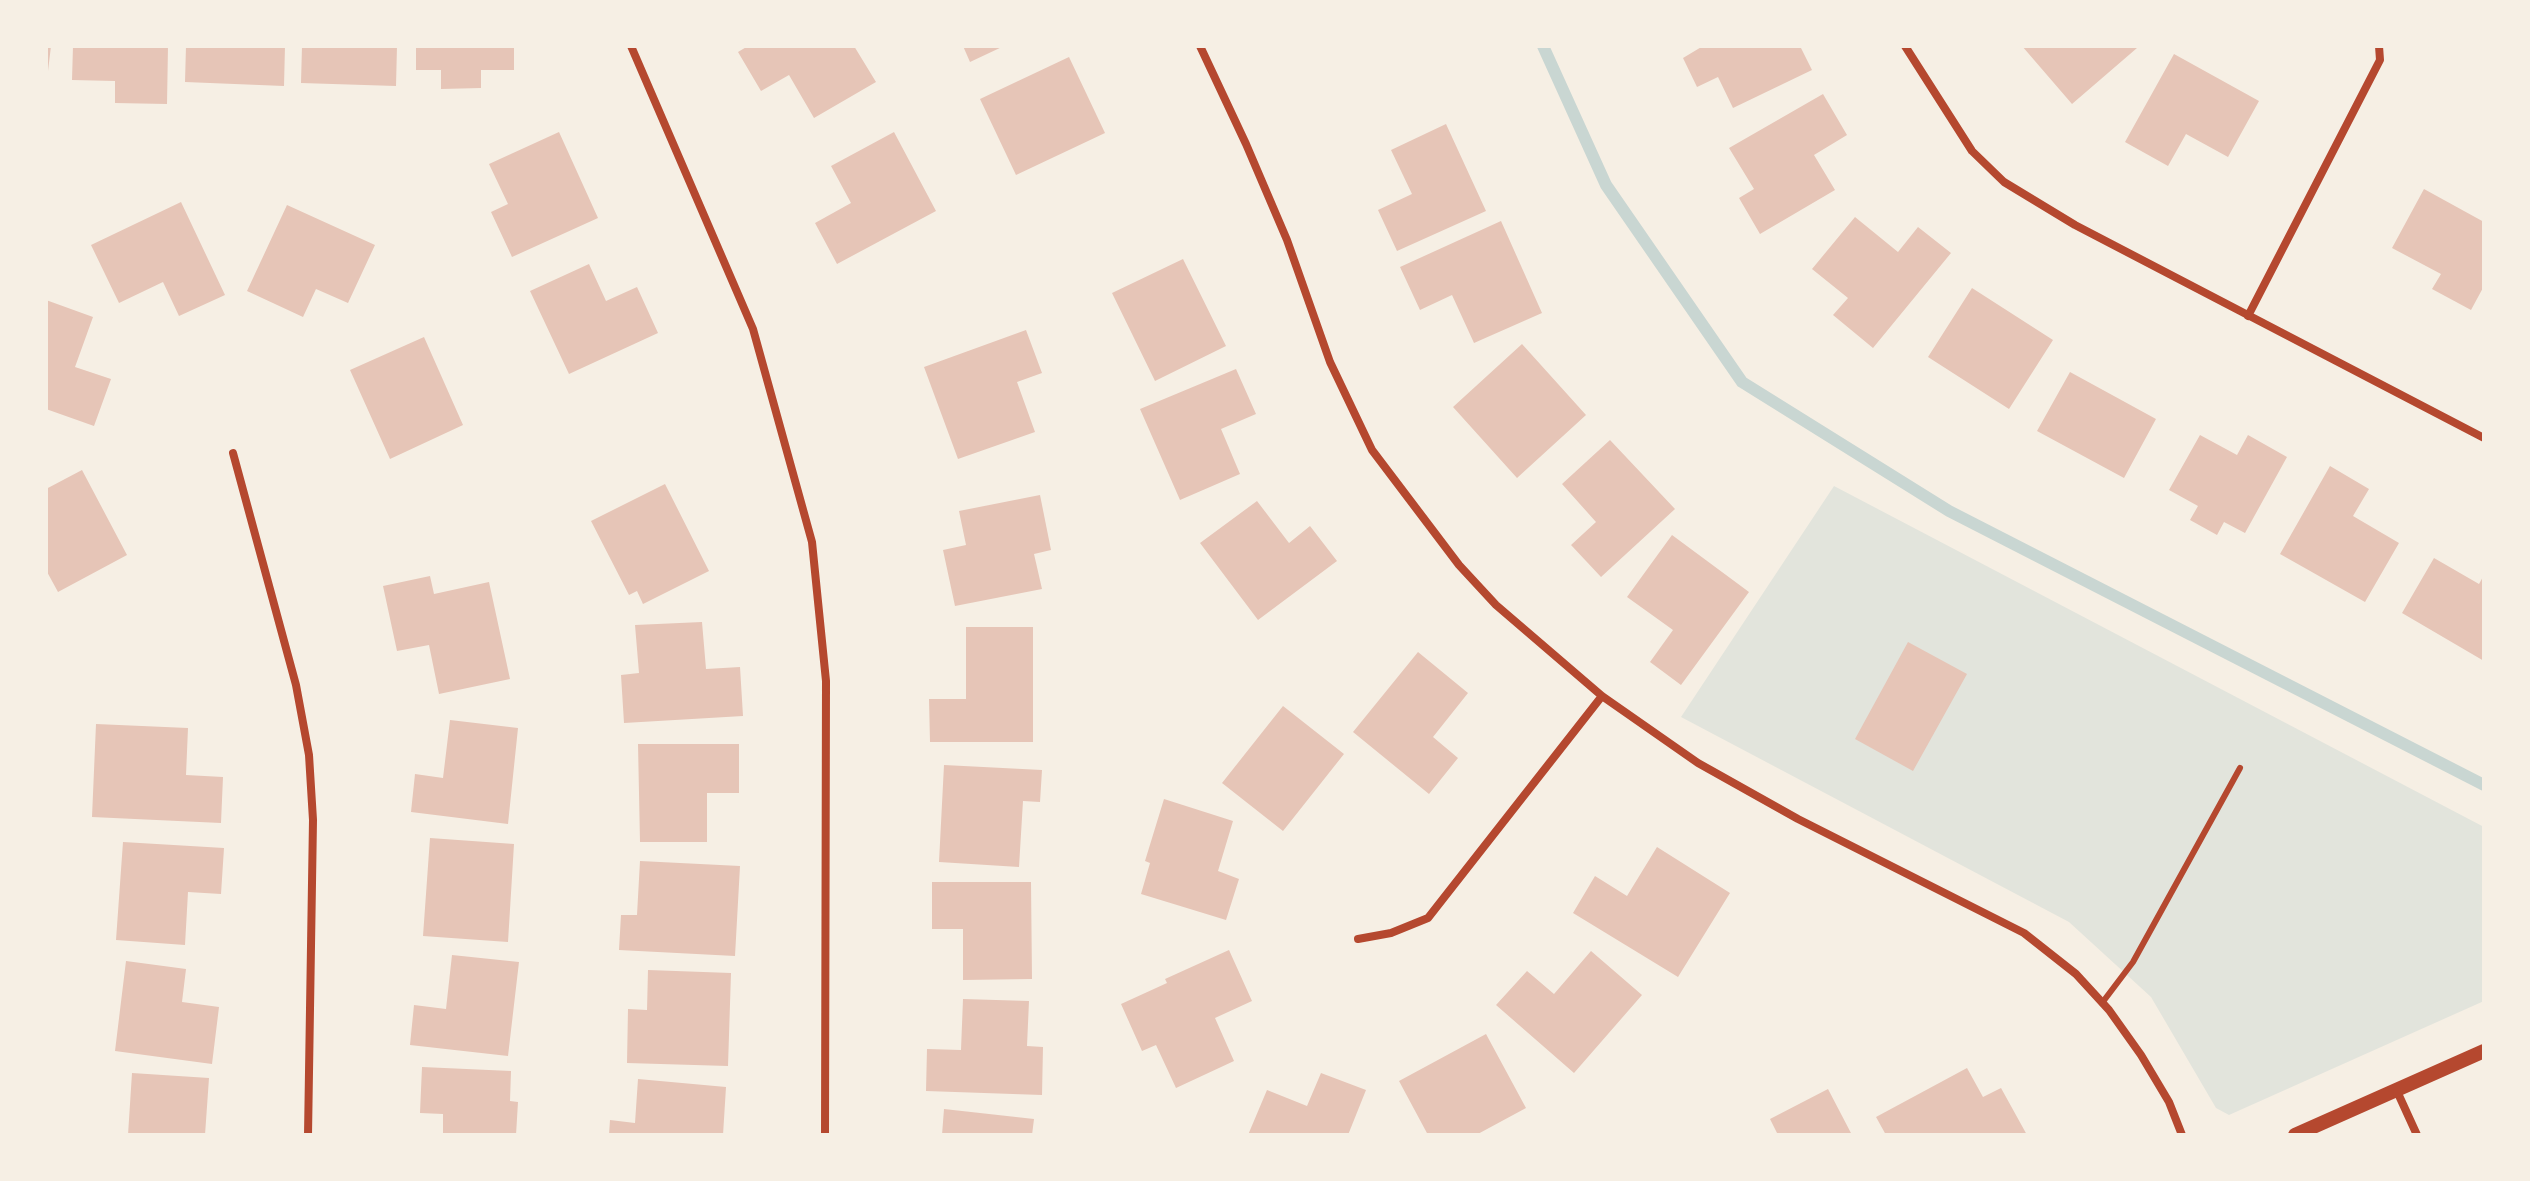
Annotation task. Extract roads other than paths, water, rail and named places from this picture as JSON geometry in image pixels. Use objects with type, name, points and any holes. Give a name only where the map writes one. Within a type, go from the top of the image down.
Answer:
[{"type":"street","points":[[631,46],[753,329],[812,542],[826,681],[825,1135]]},
{"type":"street","points":[[1200,46],[1287,240],[1330,362],[1372,450],[1459,565],[1496,605],[1602,696],[1698,763],[1798,819],[2024,933],[2076,974],[2102,1003],[2141,1055],[2169,1102],[2182,1135]]},
{"type":"street","points":[[1905,46],[1972,151],[2004,182],[2075,225],[2484,438]]},
{"type":"street","points":[[2248,316],[2380,60],[2379,46]]},
{"type":"street","points":[[233,453],[296,685],[309,755],[313,820],[308,1135]]},
{"type":"street","points":[[1358,939],[1391,933],[1428,918],[1602,696]]},
{"type":"street","points":[[2295,1135],[2484,1051]]},
{"type":"street","points":[[2396,1089],[2417,1135]]},
{"type":"lane","points":[[2102,1003],[2133,962],[2240,768]]},
{"type":"waterway","points":[[1543,46],[1606,185],[1742,382],[1949,511],[2484,785]]}]
